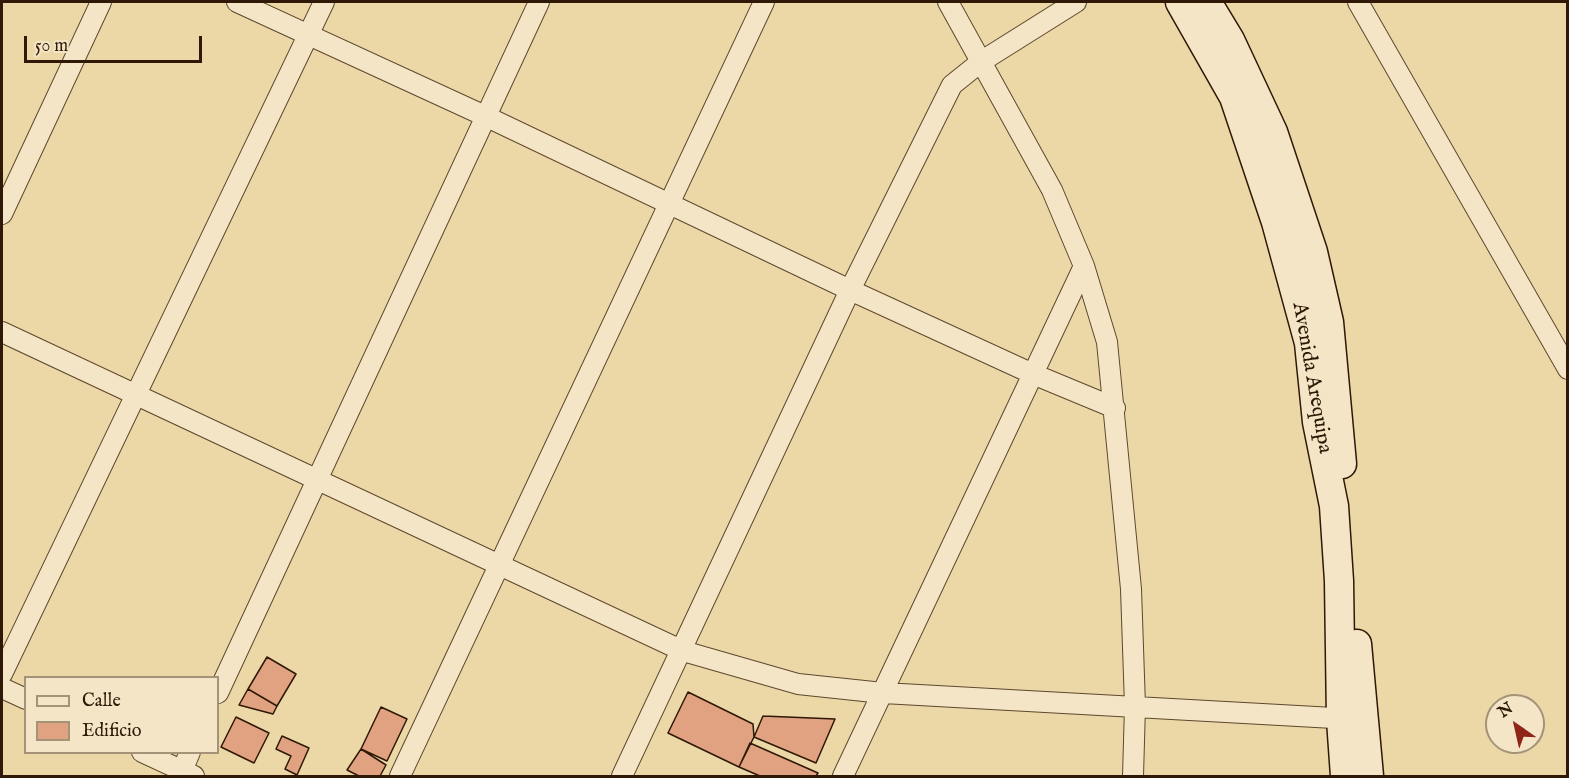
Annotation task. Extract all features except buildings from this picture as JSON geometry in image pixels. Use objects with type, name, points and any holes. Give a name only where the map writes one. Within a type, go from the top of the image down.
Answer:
[{"type":"street","points":[[2,214],[101,2]]},
{"type":"street","points":[[237,2],[485,116],[850,290],[1032,374],[1115,408]]},
{"type":"street","points":[[2,674],[324,2]]},
{"type":"street","points":[[219,691],[539,2]]},
{"type":"street","points":[[400,777],[764,2]]},
{"type":"street","points":[[948,2],[1052,190],[1084,266],[1107,342],[1131,589],[1135,706],[1133,777]]},
{"type":"street","points":[[622,777],[683,651],[850,290],[952,85],[982,61],[1076,2]]},
{"type":"street","name":"Avenida Arequipa","points":[[1180,2],[1234,97],[1276,222],[1309,343],[1317,422],[1334,506],[1352,719],[1369,777]]},
{"type":"street","name":"Avenida Arequipa","points":[[1208,2],[1230,40],[1273,132],[1323,288],[1329,322],[1352,719],[1345,777]]},
{"type":"street","points":[[1358,2],[1568,369]]},
{"type":"street","points":[[843,777],[1084,266]]},
{"type":"street","points":[[2,332],[683,651],[798,684],[884,693],[1352,719]]},
{"type":"street","points":[[2,688],[24,698]]},
{"type":"street","points":[[144,754],[188,774],[190,754]]}]
